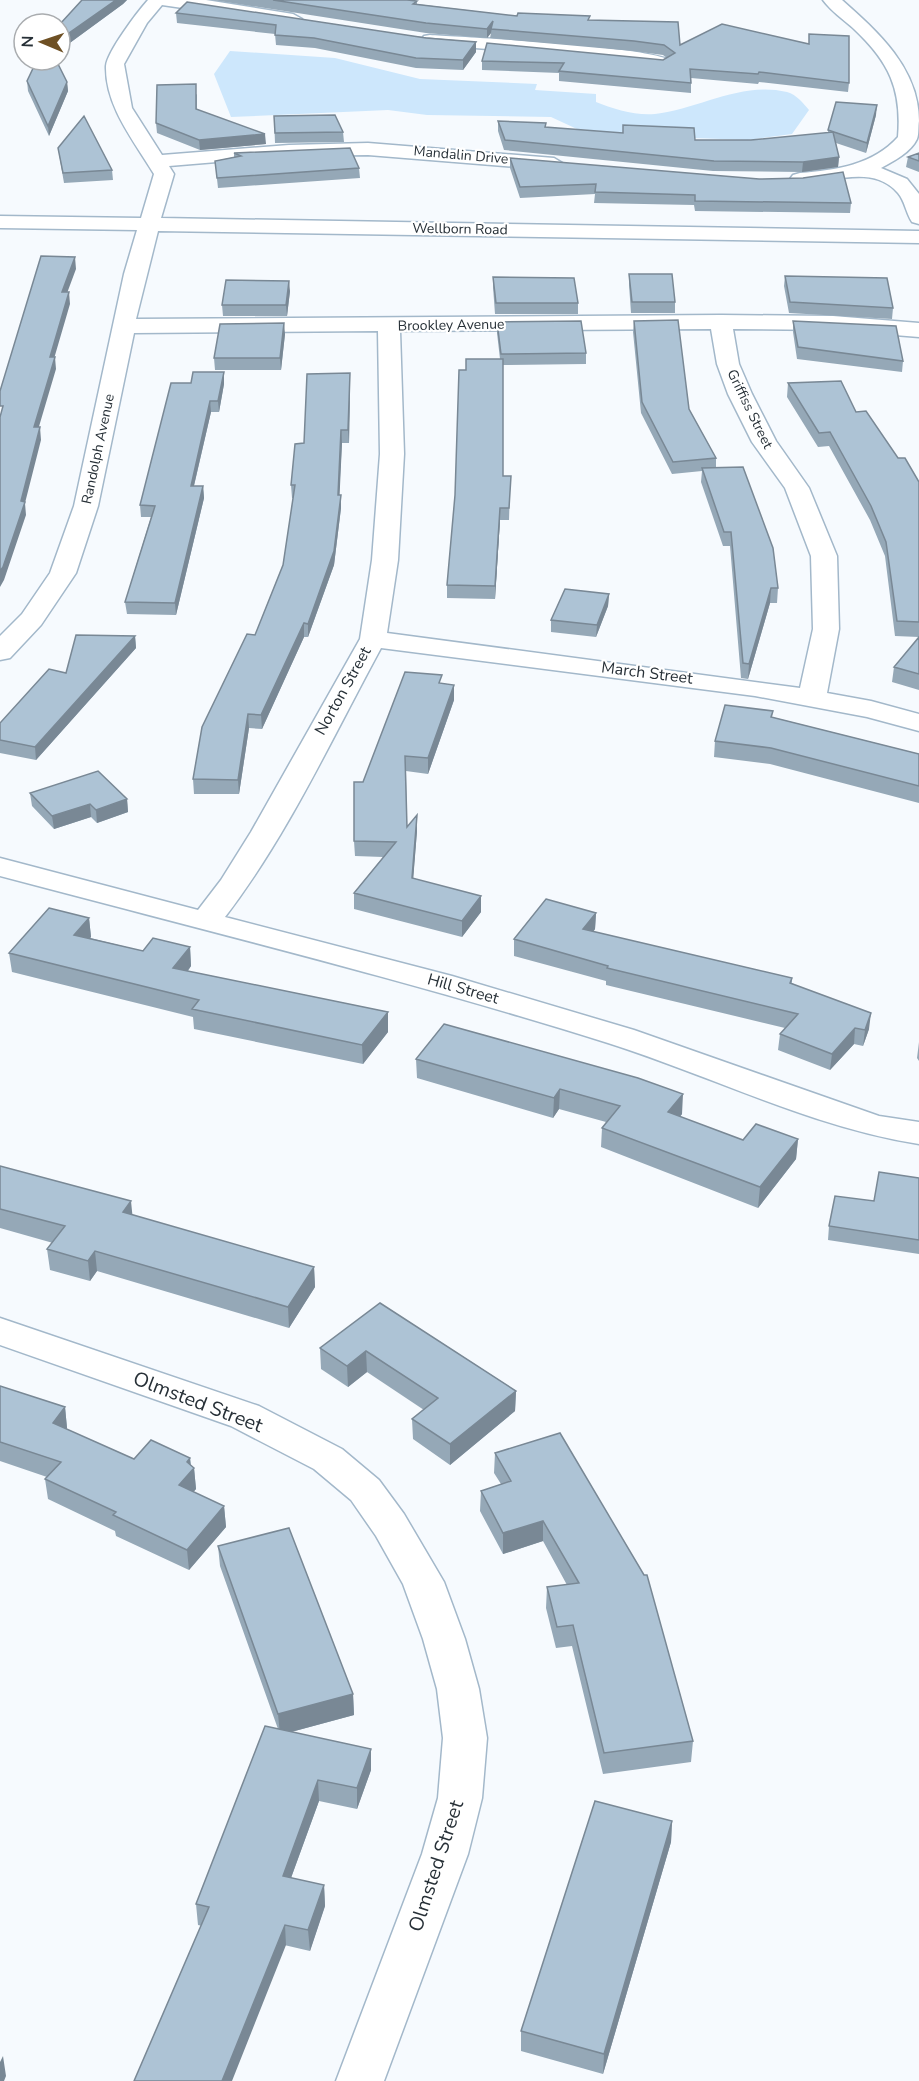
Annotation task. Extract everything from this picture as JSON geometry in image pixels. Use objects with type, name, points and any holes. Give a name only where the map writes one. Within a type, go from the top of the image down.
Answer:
[{"type":"street","points":[[158,162],[123,108],[115,64],[139,21],[158,0],[223,7],[316,23]]},
{"type":"street","points":[[782,181],[812,178],[862,168],[891,156],[908,138],[913,87],[886,52],[832,0]]},
{"type":"street","points":[[417,39],[602,53],[663,62]]},
{"type":"street","name":"Mandalin Drive","points":[[158,162],[260,151],[367,149],[442,153],[570,165]]},
{"type":"street","name":"Randolph Avenue","points":[[0,652],[32,619],[63,573],[86,506],[126,326],[135,274],[164,174],[158,162]]},
{"type":"street","points":[[862,168],[889,177],[910,192],[919,218]]},
{"type":"street","name":"Wellborn Road","points":[[0,222],[919,237]]},
{"type":"street","name":"Griffiss Street","points":[[721,322],[728,363],[740,394],[764,442],[797,488],[824,556],[826,629],[812,697]]},
{"type":"street","name":"Brookley Avenue","points":[[126,326],[833,322],[919,330]]},
{"type":"street","name":"Norton Street","points":[[206,920],[234,884],[266,832],[373,639],[385,560],[392,454],[389,325]]},
{"type":"street","name":"March Street","points":[[373,639],[656,674],[812,697],[871,709],[919,723]]},
{"type":"street","name":"Hill Street","points":[[0,867],[475,993],[622,1037],[874,1126],[919,1133]]},
{"type":"street","name":"Olmsted Street","points":[[0,1331],[245,1416],[328,1459],[365,1490],[390,1526],[423,1582],[444,1639],[458,1689],[465,1738],[460,1798],[445,1854],[360,2081]]},
{"type":"shaded area","points":[[230,51],[335,58],[420,79],[537,84],[535,90],[596,94],[596,102],[640,114],[671,111],[753,90],[791,93],[809,110],[792,134],[748,140],[667,137],[577,129],[551,117],[427,115],[388,110],[231,117],[214,74]]},
{"type":"building","points":[[82,0],[116,0],[72,31],[71,12]]},
{"type":"building","points":[[273,0],[407,0],[417,1],[413,4],[517,16],[518,13],[590,16],[588,20],[678,22],[680,45],[722,24],[809,44],[809,34],[849,36],[849,83],[759,72],[758,74],[690,69],[691,83],[559,71],[564,63],[482,61],[487,43],[663,60],[675,53],[664,45],[634,41],[491,29],[493,21],[487,29],[426,23]]},
{"type":"building","points":[[187,2],[426,38],[476,42],[463,60],[416,58],[314,38],[275,35],[276,25],[176,13]]},
{"type":"building","points":[[31,72],[62,72],[67,82],[48,126],[27,81]]},
{"type":"building","points":[[196,84],[196,109],[265,134],[199,140],[156,123],[157,85]]},
{"type":"building","points":[[836,102],[877,105],[867,143],[828,130]]},
{"type":"building","points":[[335,115],[343,132],[275,133],[274,116]]},
{"type":"building","points":[[84,116],[112,170],[63,173],[58,148]]},
{"type":"building","points":[[498,121],[546,123],[545,127],[623,133],[623,125],[694,128],[695,140],[751,140],[833,132],[839,157],[803,162],[714,161],[505,140]]},
{"type":"building","points":[[350,148],[359,168],[217,178],[215,161],[241,156],[234,153]]},
{"type":"building","points":[[919,153],[919,161],[908,157]]},
{"type":"building","points":[[510,158],[759,179],[803,178],[843,172],[851,203],[695,201],[695,195],[595,192],[596,184],[520,187]]},
{"type":"building","points":[[41,256],[75,257],[62,292],[69,292],[50,357],[55,357],[34,427],[40,427],[21,501],[25,502],[0,571],[0,417],[3,406],[0,406],[0,391]]},
{"type":"building","points":[[629,274],[672,274],[675,302],[632,302]]},
{"type":"building","points":[[785,276],[887,278],[893,308],[790,302]]},
{"type":"building","points":[[493,277],[574,278],[578,303],[496,303]]},
{"type":"building","points":[[226,280],[289,281],[286,305],[222,305]]},
{"type":"building","points":[[678,320],[689,409],[716,458],[673,462],[642,402],[634,321]]},
{"type":"building","points":[[581,321],[586,353],[501,354],[497,322]]},
{"type":"building","points":[[793,321],[896,326],[903,361],[798,347]]},
{"type":"building","points":[[284,323],[280,358],[214,358],[220,324]]},
{"type":"building","points":[[466,359],[503,359],[503,476],[511,476],[509,508],[500,508],[495,586],[447,585],[455,495],[459,370],[466,370]]},
{"type":"building","points":[[193,372],[224,372],[218,401],[210,401],[191,486],[203,486],[175,603],[125,602],[155,506],[140,505],[171,383],[191,383]]},
{"type":"building","points":[[350,373],[348,430],[341,430],[338,495],[341,495],[334,551],[308,624],[304,623],[261,715],[248,714],[238,780],[193,779],[202,727],[247,634],[255,635],[283,565],[295,485],[291,485],[295,444],[304,443],[307,374]]},
{"type":"building","points":[[841,381],[856,412],[866,411],[898,458],[905,458],[919,482],[919,622],[897,621],[886,542],[871,506],[830,432],[819,433],[788,383]]},
{"type":"building","points":[[743,467],[773,548],[778,588],[771,588],[749,664],[743,663],[731,532],[724,532],[702,468]]},
{"type":"building","points":[[565,589],[609,594],[597,625],[551,620]]},
{"type":"building","points":[[76,635],[135,636],[35,747],[0,740],[0,723],[49,669],[66,673]]},
{"type":"building","points":[[919,637],[919,674],[894,667]]},
{"type":"building","points":[[405,672],[442,675],[439,683],[454,685],[428,758],[405,756],[407,827],[417,815],[412,878],[481,896],[462,921],[354,893],[396,842],[354,841],[354,782],[363,782]]},
{"type":"building","points":[[725,705],[773,711],[771,717],[919,754],[919,786],[771,748],[715,741]]},
{"type":"building","points":[[98,771],[127,799],[96,810],[90,804],[52,816],[30,793]]},
{"type":"building","points":[[546,899],[596,913],[583,929],[792,978],[790,983],[871,1013],[865,1030],[855,1028],[832,1054],[780,1034],[798,1014],[607,968],[608,966],[514,939]]},
{"type":"building","points":[[49,908],[89,918],[74,935],[143,951],[153,938],[190,947],[173,968],[388,1012],[362,1045],[192,1009],[199,1000],[9,953]]},
{"type":"building","points":[[444,1024],[638,1078],[683,1094],[668,1112],[743,1140],[756,1124],[798,1139],[760,1187],[602,1128],[620,1106],[560,1089],[554,1098],[416,1059]]},
{"type":"building","points":[[0,1166],[131,1201],[123,1212],[314,1267],[288,1307],[95,1251],[88,1261],[47,1249],[65,1226],[0,1209]]},
{"type":"building","points":[[879,1172],[919,1178],[919,1240],[829,1226],[835,1196],[874,1201]]},
{"type":"building","points":[[380,1303],[516,1391],[450,1444],[412,1419],[438,1398],[366,1351],[347,1366],[320,1348]]},
{"type":"building","points":[[0,1386],[65,1407],[53,1423],[134,1459],[151,1440],[190,1458],[187,1462],[194,1468],[179,1485],[224,1506],[187,1550],[113,1515],[116,1512],[45,1479],[61,1462],[0,1442]]},
{"type":"building","points":[[560,1433],[644,1575],[647,1575],[693,1741],[604,1753],[573,1625],[557,1627],[547,1587],[579,1583],[543,1521],[503,1533],[481,1491],[511,1481],[495,1453]]},
{"type":"building","points":[[289,1528],[353,1694],[278,1714],[218,1546]]},
{"type":"building","points":[[265,1726],[371,1749],[357,1788],[318,1780],[283,1876],[324,1885],[308,1930],[285,1925],[222,2081],[134,2081],[209,1907],[196,1904]]},
{"type":"building","points":[[595,1801],[672,1821],[604,2054],[521,2031]]}]
